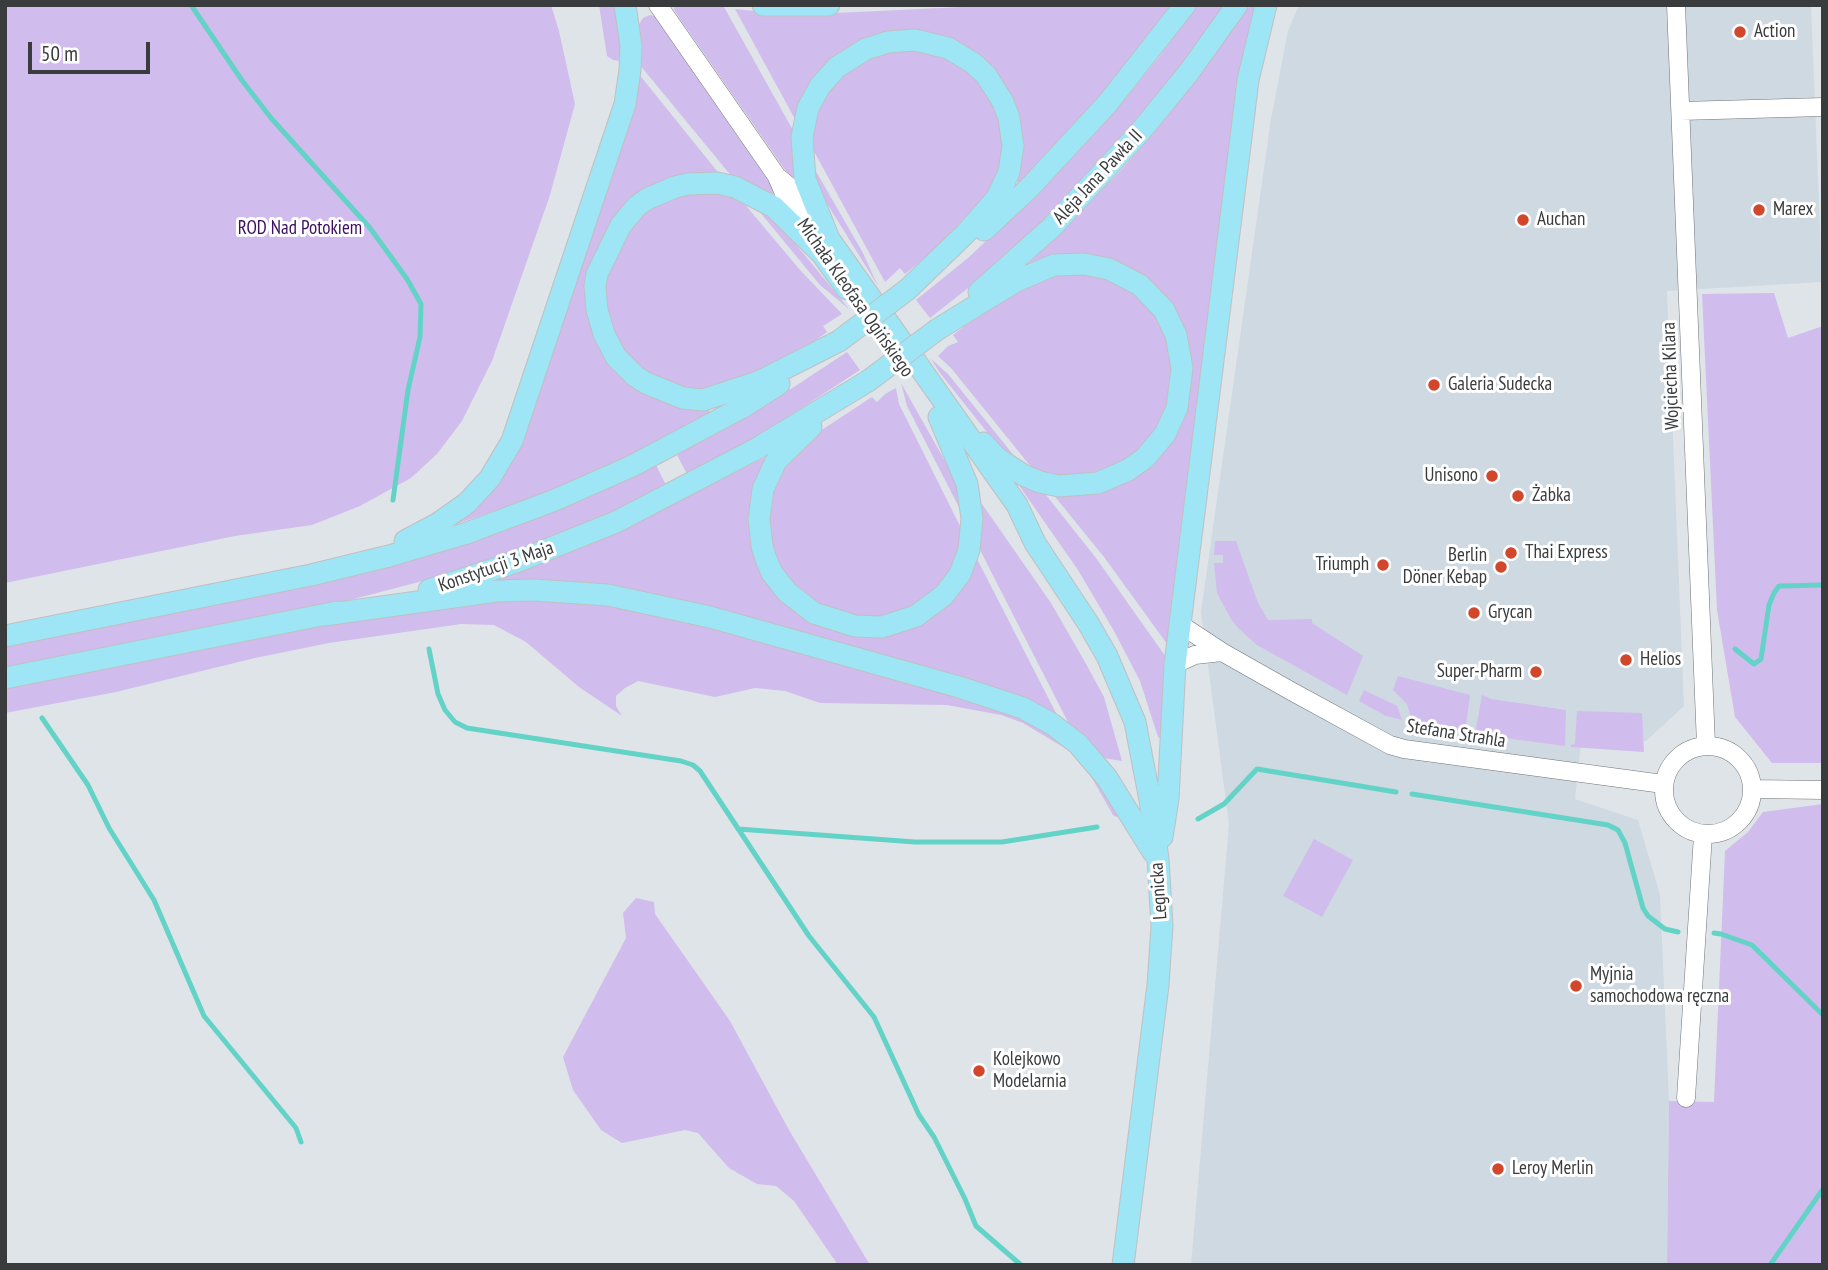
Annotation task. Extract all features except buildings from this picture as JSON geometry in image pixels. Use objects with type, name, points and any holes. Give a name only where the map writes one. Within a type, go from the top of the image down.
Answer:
[{"type":"main road","points":[[311,575],[396,545],[437,524],[477,493],[490,478],[512,441],[625,104],[631,46],[625,5]]},
{"type":"main road","points":[[763,5],[829,5]]},
{"type":"main road","points":[[5,636],[311,575],[389,556],[467,533],[590,485],[672,446],[741,408],[839,341],[996,221],[1107,104],[1185,5]]},
{"type":"main road","name":"Aleja Jana Pawła II","points":[[938,329],[1052,227],[1084,194],[1165,102],[1237,5]]},
{"type":"main road","points":[[1158,859],[1168,799],[1175,664],[1244,110],[1266,5]]},
{"type":"main road","points":[[826,247],[805,178],[801,151],[808,108],[820,86],[846,60],[866,49],[888,42],[925,42],[957,53],[986,75],[998,93],[1009,118],[1013,136],[1012,158],[1004,187],[988,211],[908,289]]},
{"type":"main road","points":[[826,247],[754,195],[717,183],[675,187],[637,206],[621,225],[597,274],[597,310],[609,345],[625,367],[658,390],[694,400],[703,400],[758,382],[839,341]]},
{"type":"main road","name":"Michała Kleofasa Ogińskiego","points":[[826,247],[944,413]]},
{"type":"main road","points":[[938,329],[1016,281],[1054,265],[1084,264],[1119,273],[1149,292],[1171,322],[1182,357],[1181,389],[1177,408],[1165,434],[1145,458],[1128,470],[1098,483],[1059,486],[1023,475],[944,413]]},
{"type":"main road","name":"Konstytucji 3 Maja","points":[[5,678],[324,615],[421,592],[493,569],[616,522],[756,449],[868,381],[938,329]]},
{"type":"main road","points":[[868,381],[786,449],[772,468],[763,489],[759,532],[766,559],[780,584],[814,613],[855,626],[882,627],[906,620],[926,610],[952,586],[969,550],[972,518],[963,472],[944,413]]},
{"type":"main road","name":"Legnicka","points":[[944,413],[1017,505],[1035,543],[1088,623],[1124,691],[1142,748],[1158,859],[1161,961],[1123,1265]]},
{"type":"main road","points":[[324,615],[487,592],[534,590],[608,595],[710,617],[986,695],[1034,713],[1078,744],[1107,778],[1158,859]]},
{"type":"street","name":"Michała Kleofasa Ogińskiego","points":[[658,5],[776,175],[797,194],[826,247]]},
{"type":"street","name":"Wojciecha Kilara","points":[[1676,5],[1706,745]]},
{"type":"street","points":[[1681,111],[1823,107]]},
{"type":"street","name":"Stefana Strahla","points":[[1181,625],[1222,652],[1390,745],[1404,750],[1663,785]]},
{"type":"street","points":[[1175,664],[1195,655],[1222,652]]},
{"type":"street","points":[[1706,745],[1720,747],[1738,758],[1750,775],[1753,789],[1751,804],[1732,828],[1718,834],[1703,835],[1689,831],[1673,818],[1664,799],[1663,785],[1673,762],[1694,748],[1706,745]]},
{"type":"street","points":[[1753,789],[1823,790]]},
{"type":"street","points":[[1686,1098],[1703,835]]},
{"type":"shaded area","points":[[1299,5],[1811,5],[1822,282],[1667,291],[1684,706],[1646,741],[1582,734],[1575,799],[1638,820],[1660,895],[1669,1101],[1667,1265],[1191,1265],[1229,824],[1201,612],[1271,119],[1288,31]]},
{"type":"green space","name":"ROD Nad Potokiem","points":[[5,5],[551,5],[575,104],[550,195],[492,361],[462,421],[437,454],[411,478],[360,506],[312,525],[235,536],[5,583]]},
{"type":"green space","points":[[599,5],[618,5],[623,61],[607,56]]},
{"type":"green space","points":[[675,5],[724,7],[794,132],[796,181],[790,177],[680,19],[674,9]]},
{"type":"green space","points":[[1004,5],[1172,5],[1099,99],[1019,183],[1016,180],[991,70],[875,37],[796,121],[735,9],[794,15]]},
{"type":"green space","points":[[1197,5],[1225,5],[1182,66],[1132,125],[1044,220],[977,281],[930,318],[916,300],[968,258],[1056,175],[1115,111]]},
{"type":"green space","points":[[1250,5],[1256,5],[1170,648],[1104,557],[1052,493],[1100,490],[1185,410],[1154,287],[1030,262],[1122,169],[1171,112]]},
{"type":"green space","points":[[654,16],[774,189],[772,194],[733,178],[639,64],[638,26],[643,18]]},
{"type":"green space","points":[[899,48],[934,52],[974,74],[999,113],[1005,145],[994,194],[905,274],[900,268],[885,282],[809,142],[812,125],[826,90],[859,60]]},
{"type":"green space","points":[[638,73],[721,176],[702,175],[606,233],[603,351],[708,408],[710,412],[628,457],[552,491],[459,523],[458,521],[482,499]]},
{"type":"green space","points":[[810,161],[863,253],[878,286],[818,189]]},
{"type":"green space","points":[[690,190],[737,195],[800,270],[842,314],[823,326],[827,332],[805,348],[732,390],[685,391],[639,370],[615,340],[603,295],[609,263],[642,211]]},
{"type":"green space","points":[[759,211],[776,220],[849,309],[820,285]]},
{"type":"green space","points":[[1096,273],[1136,291],[1165,327],[1174,380],[1163,421],[1132,459],[1084,479],[1036,473],[951,368],[938,356],[948,346],[958,342],[953,335],[1007,293],[1048,274]]},
{"type":"green space","points":[[1774,293],[1788,338],[1823,326],[1823,763],[1772,763],[1735,717],[1717,610],[1702,294]]},
{"type":"green space","points":[[847,352],[860,370],[751,441],[688,476],[677,455],[794,387]]},
{"type":"green space","points":[[931,359],[948,374],[1024,468],[994,441]]},
{"type":"green space","points":[[901,383],[958,484],[963,515],[907,406]]},
{"type":"green space","points":[[896,388],[899,404],[964,534],[946,582],[911,610],[868,620],[826,610],[786,579],[769,543],[768,504],[782,465],[811,437],[872,397],[877,402]]},
{"type":"green space","points":[[768,458],[760,473],[774,588],[884,634],[975,555],[1057,715],[988,688],[496,581],[619,531]]},
{"type":"green space","points":[[656,465],[667,487],[612,513],[513,553],[438,577],[323,607],[5,669],[5,645],[313,584],[637,475]]},
{"type":"green space","points":[[1018,484],[1042,490],[1096,558],[1168,660],[1161,739],[1158,737],[1140,681],[1114,631],[1078,570]]},
{"type":"green space","points":[[982,504],[1051,603],[1085,662],[1104,697],[1122,761],[1103,758],[1071,728],[978,546]]},
{"type":"green space","points":[[1215,541],[1236,541],[1258,603],[1268,620],[1312,619],[1312,623],[1363,656],[1347,695],[1257,645],[1238,628],[1217,593],[1214,563],[1223,563],[1223,555],[1214,555]]},
{"type":"green space","points":[[565,599],[668,614],[1019,715],[1048,731],[1091,768],[1123,820],[1113,815],[1088,771],[1073,753],[1023,723],[1001,715],[947,705],[820,703],[785,691],[755,688],[715,697],[638,681],[616,696],[616,706],[622,716],[579,687],[526,642],[494,625],[461,624],[329,643],[116,692],[5,713],[5,687],[326,623],[455,603]]},
{"type":"green space","points":[[1398,676],[1470,695],[1465,733],[1413,725],[1407,704],[1393,690]]},
{"type":"green space","points":[[1364,690],[1397,706],[1402,720],[1386,716],[1359,701]]},
{"type":"green space","points":[[1482,695],[1491,699],[1566,710],[1565,746],[1475,734]]},
{"type":"green space","points":[[1577,711],[1642,713],[1644,752],[1571,747],[1575,744]]},
{"type":"green space","points":[[1823,804],[1823,1265],[1667,1265],[1669,1101],[1714,1102],[1725,851],[1748,832],[1763,812]]},
{"type":"green space","points":[[1314,839],[1353,860],[1322,917],[1283,896]]},
{"type":"green space","points":[[636,898],[654,902],[655,914],[730,1021],[789,1130],[870,1265],[838,1265],[794,1201],[776,1186],[757,1184],[729,1168],[698,1133],[685,1130],[622,1143],[601,1130],[573,1090],[563,1057],[626,938],[623,913]]},
{"type":"waterway","points":[[191,5],[271,118],[370,228],[407,279],[421,304],[420,337],[408,390],[393,500]]},
{"type":"waterway","points":[[1735,649],[1754,664],[1761,659],[1769,605],[1779,586],[1823,585]]},
{"type":"waterway","points":[[429,649],[438,694],[445,710],[455,722],[467,728],[681,761],[700,771],[809,936],[874,1017],[919,1115],[934,1137],[976,1226],[1021,1265]]},
{"type":"waterway","points":[[42,718],[88,785],[109,828],[154,900],[204,1016],[296,1128],[301,1142]]},
{"type":"waterway","points":[[1198,819],[1224,804],[1257,769],[1396,792]]},
{"type":"waterway","points":[[1412,794],[1608,825],[1618,830],[1625,843],[1643,908],[1648,916],[1665,929],[1678,932]]},
{"type":"waterway","points":[[738,829],[915,842],[1002,842],[1097,827]]},
{"type":"waterway","points":[[1714,933],[1752,945],[1823,1015]]},
{"type":"waterway","points":[[1770,1265],[1823,1189]]},
{"type":"place","name":"Action","points":[[1740,32]]},
{"type":"place","name":"Marex","points":[[1759,210]]},
{"type":"place","name":"Auchan","points":[[1523,220]]},
{"type":"place","name":"Galeria Sudecka","points":[[1434,385]]},
{"type":"place","name":"Unisono","points":[[1492,476]]},
{"type":"place","name":"Żabka","points":[[1518,496]]},
{"type":"place","name":"Thai Express","points":[[1511,553]]},
{"type":"place","name":"Triumph","points":[[1383,565]]},
{"type":"place","name":"Berlin Döner Kebap","points":[[1501,567]]},
{"type":"place","name":"Grycan","points":[[1474,613]]},
{"type":"place","name":"Helios","points":[[1626,660]]},
{"type":"place","name":"Super-Pharm","points":[[1536,672]]},
{"type":"place","name":"Myjnia samochodowa ręczna","points":[[1576,986]]},
{"type":"place","name":"Kolejkowo Modelarnia","points":[[979,1071]]},
{"type":"place","name":"Leroy Merlin","points":[[1498,1169]]}]
